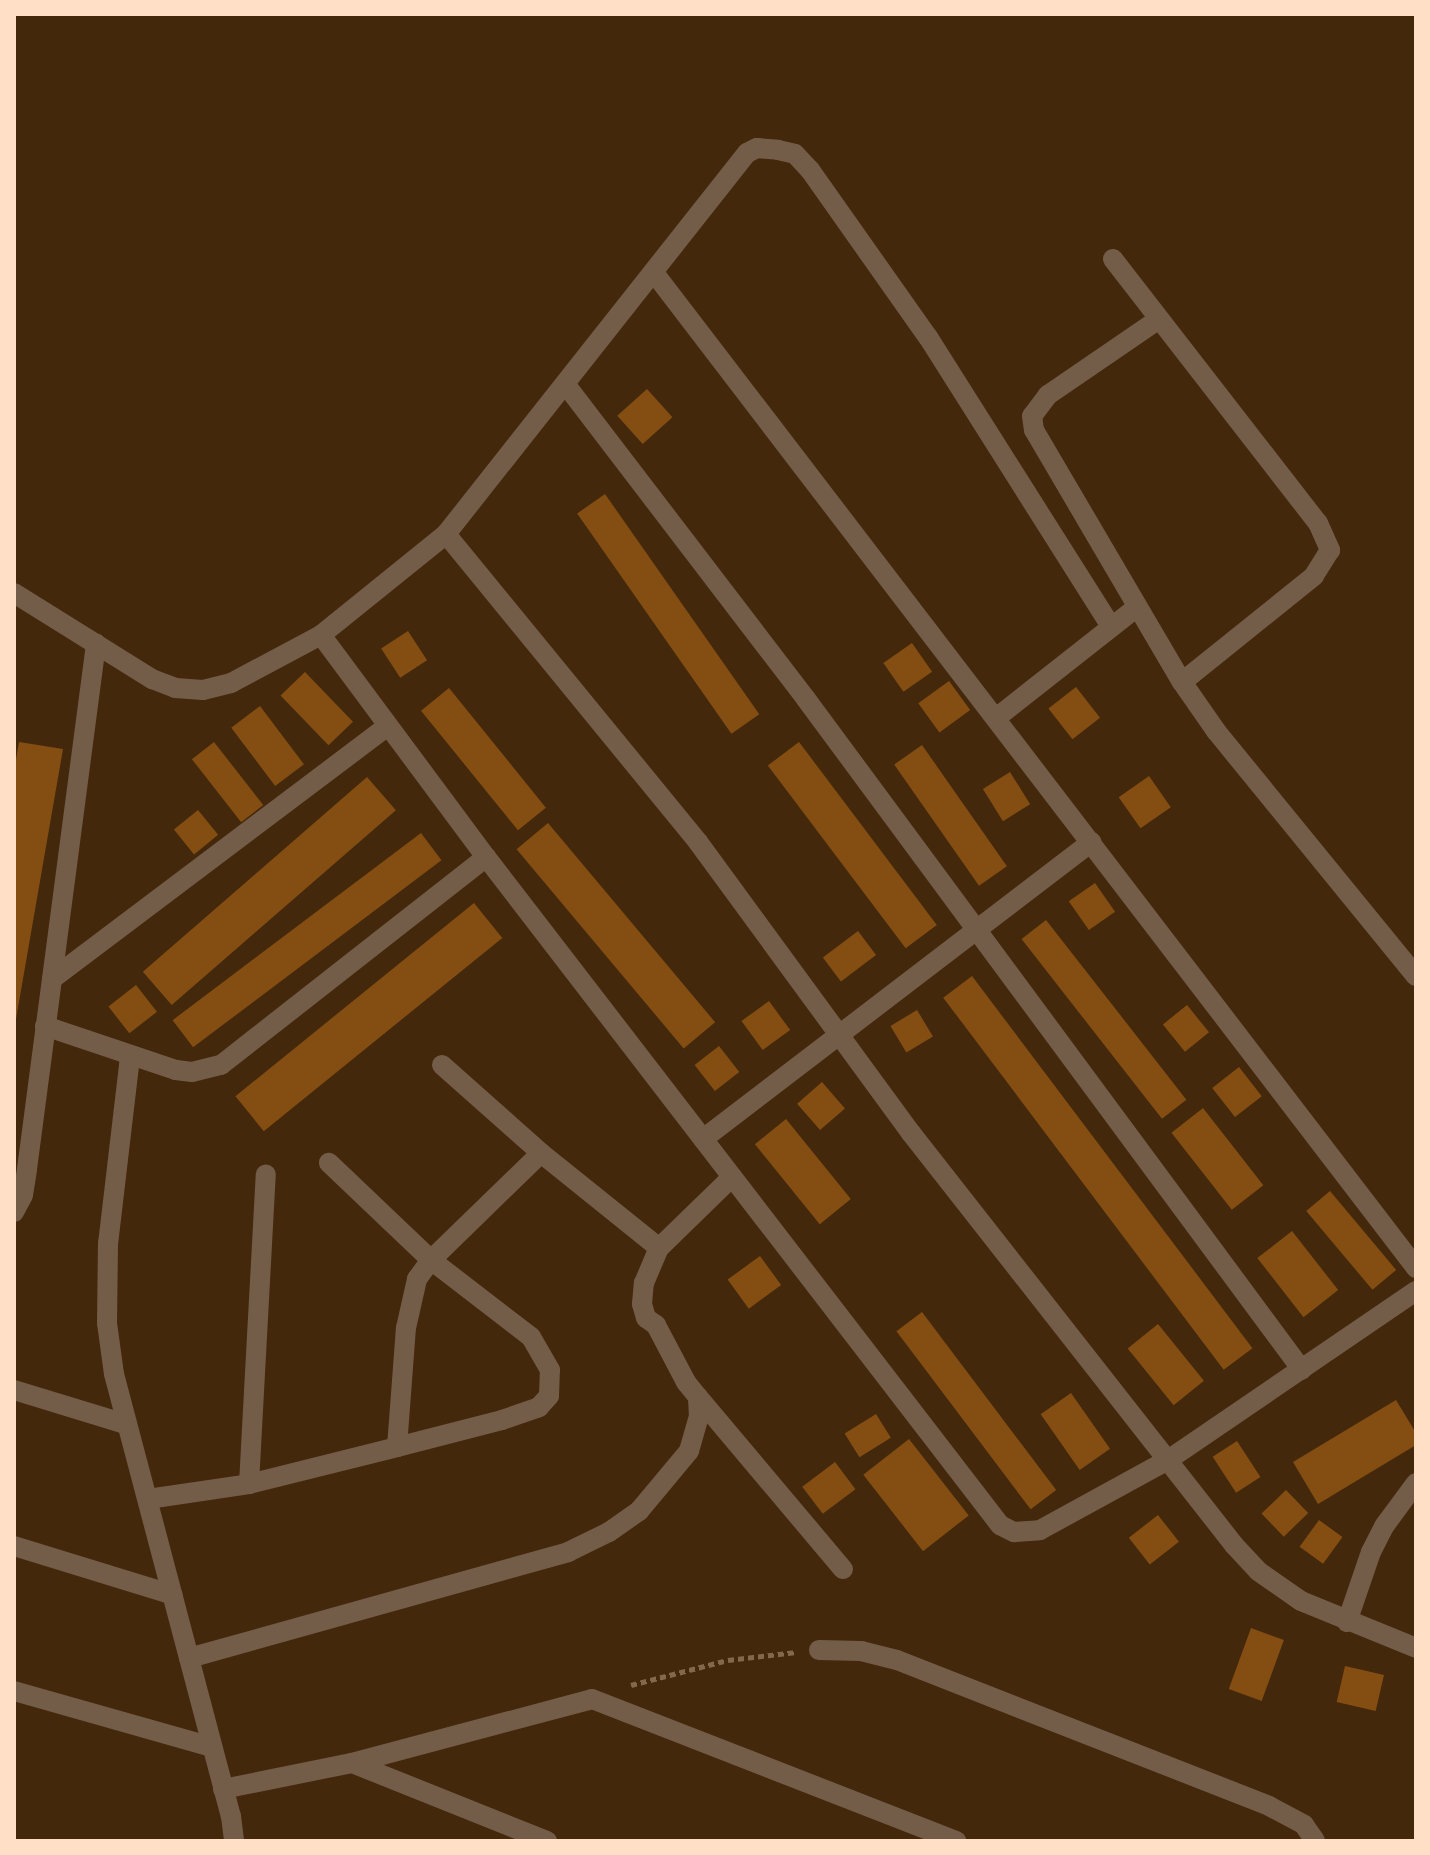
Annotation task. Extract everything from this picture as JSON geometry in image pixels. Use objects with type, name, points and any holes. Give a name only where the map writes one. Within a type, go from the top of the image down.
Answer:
[{"type":"street","points":[[14,593],[152,679],[175,688],[203,690],[231,683],[321,635],[446,534],[655,274],[747,153],[757,148],[795,154],[928,337],[1111,627]]},
{"type":"street","points":[[1113,259],[1318,523],[1330,550],[1314,576],[1182,682]]},
{"type":"street","points":[[655,274],[1416,1268]]},
{"type":"street","points":[[1159,319],[1048,395],[1032,416],[1034,430],[1182,682],[1216,731],[1416,976]]},
{"type":"street","points":[[566,385],[977,930],[1302,1370]]},
{"type":"street","points":[[446,534],[664,799],[839,1035],[1168,1460],[1258,1571],[1301,1601],[1416,1648]]},
{"type":"street","points":[[996,718],[1137,607]]},
{"type":"street","points":[[321,635],[486,857],[1000,1525],[1014,1532],[1040,1530],[1168,1460],[1416,1291]]},
{"type":"street","points":[[14,1212],[23,1195],[27,1169],[96,644]]},
{"type":"street","points":[[52,979],[387,727]]},
{"type":"street","points":[[703,1139],[1092,842]]},
{"type":"street","points":[[45,1026],[130,1057],[192,1072],[221,1065],[486,857]]},
{"type":"street","points":[[130,1057],[108,1259],[107,1323],[125,1424],[148,1499],[234,1841]]},
{"type":"street","points":[[442,1065],[541,1153],[659,1248]]},
{"type":"street","points":[[397,1447],[410,1303],[417,1279],[431,1260],[541,1153]]},
{"type":"street","points":[[148,1499],[249,1484],[397,1447],[502,1420],[539,1407],[549,1396],[550,1370],[531,1337],[431,1260],[329,1163]]},
{"type":"street","points":[[249,1484],[266,1174]]},
{"type":"street","points":[[732,1177],[659,1248],[644,1283],[642,1304],[646,1318],[656,1325],[686,1382],[843,1569]]},
{"type":"street","points":[[14,1390],[125,1424]]},
{"type":"street","points":[[189,1658],[568,1552],[609,1532],[639,1511],[689,1451],[699,1417],[698,1397]]},
{"type":"street","points":[[1347,1622],[1378,1539],[1416,1483]]},
{"type":"street","points":[[14,1546],[173,1595]]},
{"type":"street","points":[[819,1650],[861,1651],[897,1660],[1269,1806],[1304,1825],[1315,1841]]},
{"type":"street","points":[[14,1691],[212,1747]]},
{"type":"street","points":[[223,1789],[352,1763],[592,1699],[956,1841]]},
{"type":"street","points":[[352,1763],[547,1841]]},
{"type":"path","points":[[592,1699],[662,1674],[728,1660],[819,1650]]},
{"type":"building","points":[[647,389],[672,417],[643,444],[617,416]]},
{"type":"building","points":[[605,494],[759,714],[731,734],[577,514]]},
{"type":"building","points":[[408,631],[427,660],[400,678],[381,648]]},
{"type":"building","points":[[912,643],[932,672],[903,692],[883,663]]},
{"type":"building","points":[[305,672],[353,722],[328,745],[281,696]]},
{"type":"building","points":[[949,681],[970,710],[939,732],[918,703]]},
{"type":"building","points":[[1076,687],[1100,718],[1072,739],[1048,709]]},
{"type":"building","points":[[449,688],[546,808],[518,830],[421,711]]},
{"type":"building","points":[[260,706],[304,764],[275,786],[231,728]]},
{"type":"building","points":[[19,742],[63,749],[16,1019],[14,771]]},
{"type":"building","points":[[214,742],[263,805],[241,822],[192,759]]},
{"type":"building","points":[[799,742],[937,925],[906,948],[768,765]]},
{"type":"building","points":[[922,745],[1007,866],[979,886],[894,765]]},
{"type":"building","points":[[1010,772],[1030,804],[1003,821],[983,789]]},
{"type":"building","points":[[1149,776],[1171,807],[1140,828],[1119,797]]},
{"type":"building","points":[[367,777],[396,810],[172,1005],[143,972]]},
{"type":"building","points":[[198,810],[218,835],[194,854],[174,830]]},
{"type":"building","points":[[548,823],[715,1022],[684,1049],[517,849]]},
{"type":"building","points":[[421,833],[441,860],[193,1047],[173,1020]]},
{"type":"building","points":[[1095,883],[1115,912],[1089,930],[1069,901]]},
{"type":"building","points":[[474,903],[502,938],[264,1131],[235,1096]]},
{"type":"building","points":[[1046,920],[1186,1100],[1162,1119],[1022,939]]},
{"type":"building","points":[[858,931],[876,955],[841,981],[823,957]]},
{"type":"building","points":[[972,976],[1252,1348],[1224,1370],[943,998]]},
{"type":"building","points":[[136,985],[157,1012],[129,1033],[108,1007]]},
{"type":"building","points":[[769,1001],[790,1030],[763,1050],[741,1021]]},
{"type":"building","points":[[1187,1005],[1209,1032],[1185,1052],[1163,1025]]},
{"type":"building","points":[[917,1010],[933,1037],[906,1053],[890,1026]]},
{"type":"building","points":[[719,1046],[739,1072],[715,1091],[695,1065]]},
{"type":"building","points":[[1239,1067],[1262,1096],[1235,1117],[1212,1088]]},
{"type":"building","points":[[822,1082],[845,1108],[820,1130],[797,1104]]},
{"type":"building","points":[[1203,1108],[1263,1185],[1232,1210],[1171,1133]]},
{"type":"building","points":[[786,1119],[851,1199],[820,1224],[755,1144]]},
{"type":"building","points":[[1330,1191],[1396,1270],[1372,1290],[1306,1211]]},
{"type":"building","points":[[1292,1231],[1338,1290],[1304,1317],[1257,1258]]},
{"type":"building","points":[[760,1256],[781,1285],[749,1309],[728,1280]]},
{"type":"building","points":[[922,1312],[1056,1490],[1031,1509],[896,1331]]},
{"type":"building","points":[[1158,1324],[1204,1381],[1174,1405],[1128,1349]]},
{"type":"building","points":[[1071,1393],[1110,1449],[1080,1470],[1041,1414]]},
{"type":"building","points":[[1396,1400],[1416,1433],[1416,1445],[1318,1504],[1293,1462]]},
{"type":"building","points":[[876,1414],[891,1438],[859,1457],[845,1434]]},
{"type":"building","points":[[909,1439],[969,1515],[923,1551],[863,1475]]},
{"type":"building","points":[[1237,1441],[1260,1477],[1236,1493],[1213,1457]]},
{"type":"building","points":[[835,1462],[855,1489],[823,1514],[802,1487]]},
{"type":"building","points":[[1286,1490],[1308,1513],[1284,1537],[1262,1514]]},
{"type":"building","points":[[1158,1515],[1179,1542],[1150,1565],[1129,1538]]},
{"type":"building","points":[[1319,1520],[1342,1537],[1323,1564],[1300,1547]]},
{"type":"building","points":[[1251,1628],[1284,1640],[1262,1701],[1229,1689]]},
{"type":"building","points":[[1345,1666],[1384,1675],[1376,1711],[1337,1702]]}]
